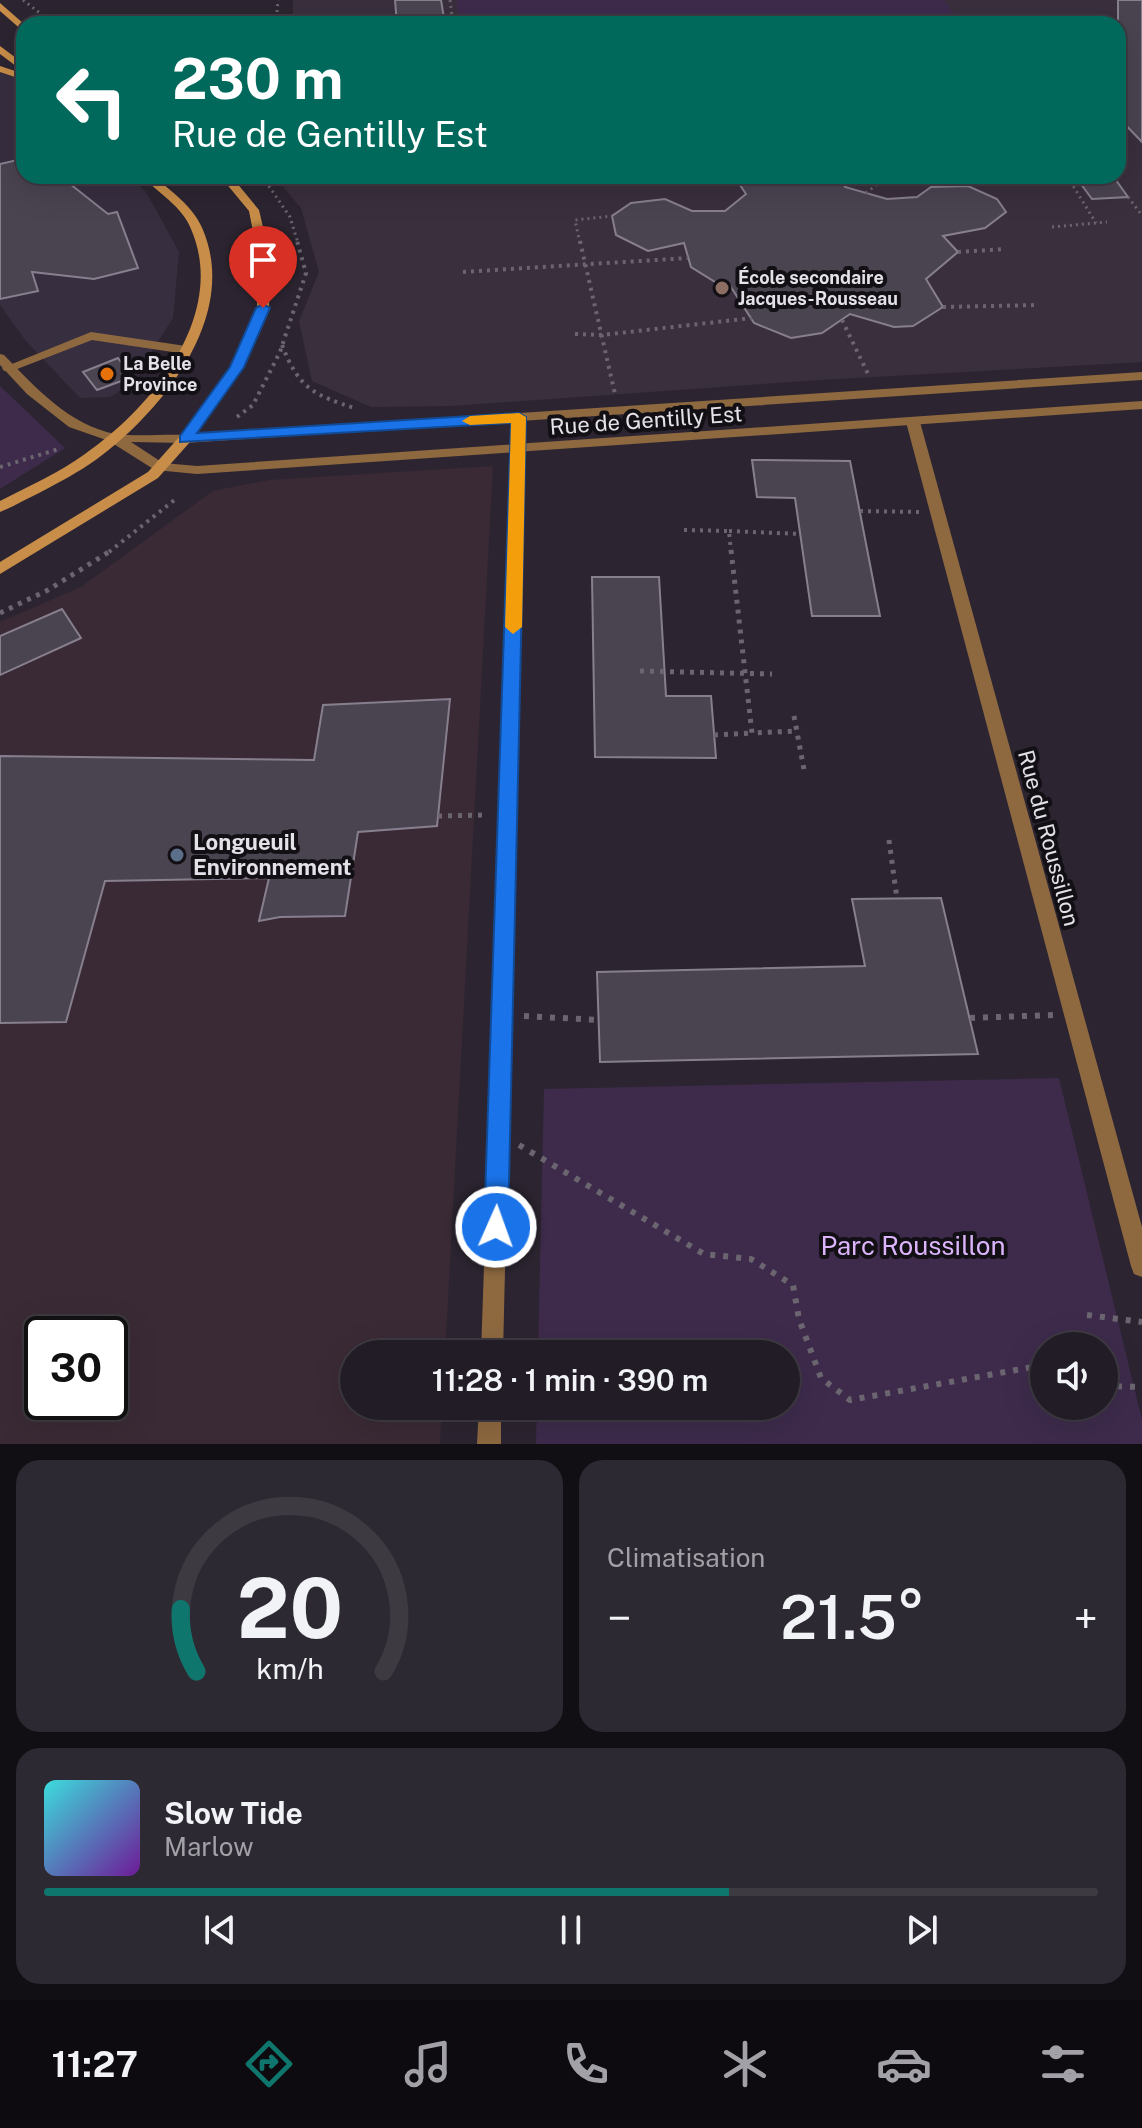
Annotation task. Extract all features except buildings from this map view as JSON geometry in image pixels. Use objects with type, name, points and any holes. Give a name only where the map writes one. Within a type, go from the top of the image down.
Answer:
[{"type":"main road","points":[[0,6],[16,21]]},
{"type":"main road","points":[[0,49],[16,62]]},
{"type":"main road","points":[[0,507],[91,457],[114,438],[143,409],[194,338],[207,299],[205,253],[197,229],[179,204],[156,184]]},
{"type":"main road","points":[[0,569],[79,523],[160,467],[185,439],[237,367],[263,308],[264,257],[254,210],[232,184]]},
{"type":"street","points":[[3,365],[91,336],[186,350]]},
{"type":"street","name":"Rue de Gentilly Est","points":[[3,365],[74,424],[114,438],[160,467],[197,470],[1142,405]]},
{"type":"street","name":"Rue de Gentilly Est","points":[[114,438],[185,439],[1142,376]]},
{"type":"street","points":[[492,1340],[519,417]]},
{"type":"street","name":"Rue du Roussillon","points":[[913,422],[1142,1266]]},
{"type":"street","points":[[489,1444],[490,1420]]},
{"type":"path","points":[[23,0],[31,0]]},
{"type":"path","points":[[23,0],[44,16]]},
{"type":"path","points":[[277,12],[278,0]]},
{"type":"path","points":[[866,193],[878,184]]},
{"type":"path","points":[[1072,184],[1096,223]]},
{"type":"path","points":[[1128,197],[1141,214]]},
{"type":"path","points":[[612,216],[575,220],[616,411]]},
{"type":"path","points":[[1052,227],[1107,222]]},
{"type":"path","points":[[958,252],[1005,249]]},
{"type":"path","points":[[463,272],[688,258]]},
{"type":"path","points":[[943,307],[1038,305]]},
{"type":"path","points":[[575,334],[602,335],[752,318]]},
{"type":"path","points":[[842,320],[879,393]]},
{"type":"path","points":[[282,344],[292,375],[313,394],[365,412]]},
{"type":"path","points":[[0,467],[59,449]]},
{"type":"path","points":[[0,613],[66,583],[136,533],[177,498]]},
{"type":"path","points":[[860,511],[938,513]]},
{"type":"path","points":[[684,530],[800,534]]},
{"type":"path","points":[[729,531],[752,733]]},
{"type":"path","points":[[640,671],[772,674]]},
{"type":"path","points":[[794,716],[805,775]]},
{"type":"path","points":[[714,735],[797,731]]},
{"type":"path","points":[[438,816],[508,814]]},
{"type":"path","points":[[889,840],[897,899]]},
{"type":"path","points":[[970,1018],[1074,1014]]},
{"type":"path","points":[[501,1015],[599,1020]]},
{"type":"path","points":[[498,1132],[704,1254],[751,1259],[793,1285],[799,1319],[821,1378],[850,1400],[1030,1368]]},
{"type":"path","points":[[1087,1315],[1142,1322]]},
{"type":"path","points":[[1118,1386],[1142,1387]]},
{"type":"shaded area","name":"École secondaire Jacques-Rousseau","points":[[293,0],[1142,0],[1142,362],[819,380],[451,406],[371,407],[312,381],[299,321],[319,272],[301,208],[281,184],[1126,184],[1126,16],[293,16]]},
{"type":"shaded area","points":[[0,72],[16,77],[16,184],[136,184],[146,192],[179,252],[173,318],[131,384],[110,397],[80,398],[26,341],[0,305]]},
{"type":"shaded area","points":[[493,466],[446,1340],[340,1340],[340,1420],[441,1420],[440,1444],[0,1444],[0,622],[81,587],[213,491],[269,480]]},
{"type":"green space","points":[[456,0],[944,0],[955,16],[459,16]]},
{"type":"green space","points":[[0,386],[65,448],[0,489]]},
{"type":"green space","name":"Parc Roussillon","points":[[1059,1078],[1142,1420],[1142,1444],[536,1444],[537,1420],[800,1420],[800,1340],[538,1340],[544,1089]]},
{"type":"slow traffic","points":[[470,421],[519,417],[513,627]]},
{"type":"place","name":"École secondaire Jacques-Rousseau","points":[[722,288]]},
{"type":"place","name":"La Belle Province","points":[[107,374]]},
{"type":"place","name":"Longueuil Environnement","points":[[177,855]]},
{"type":"route","points":[[263,308],[237,367],[185,439],[519,417],[496,1227]]}]
